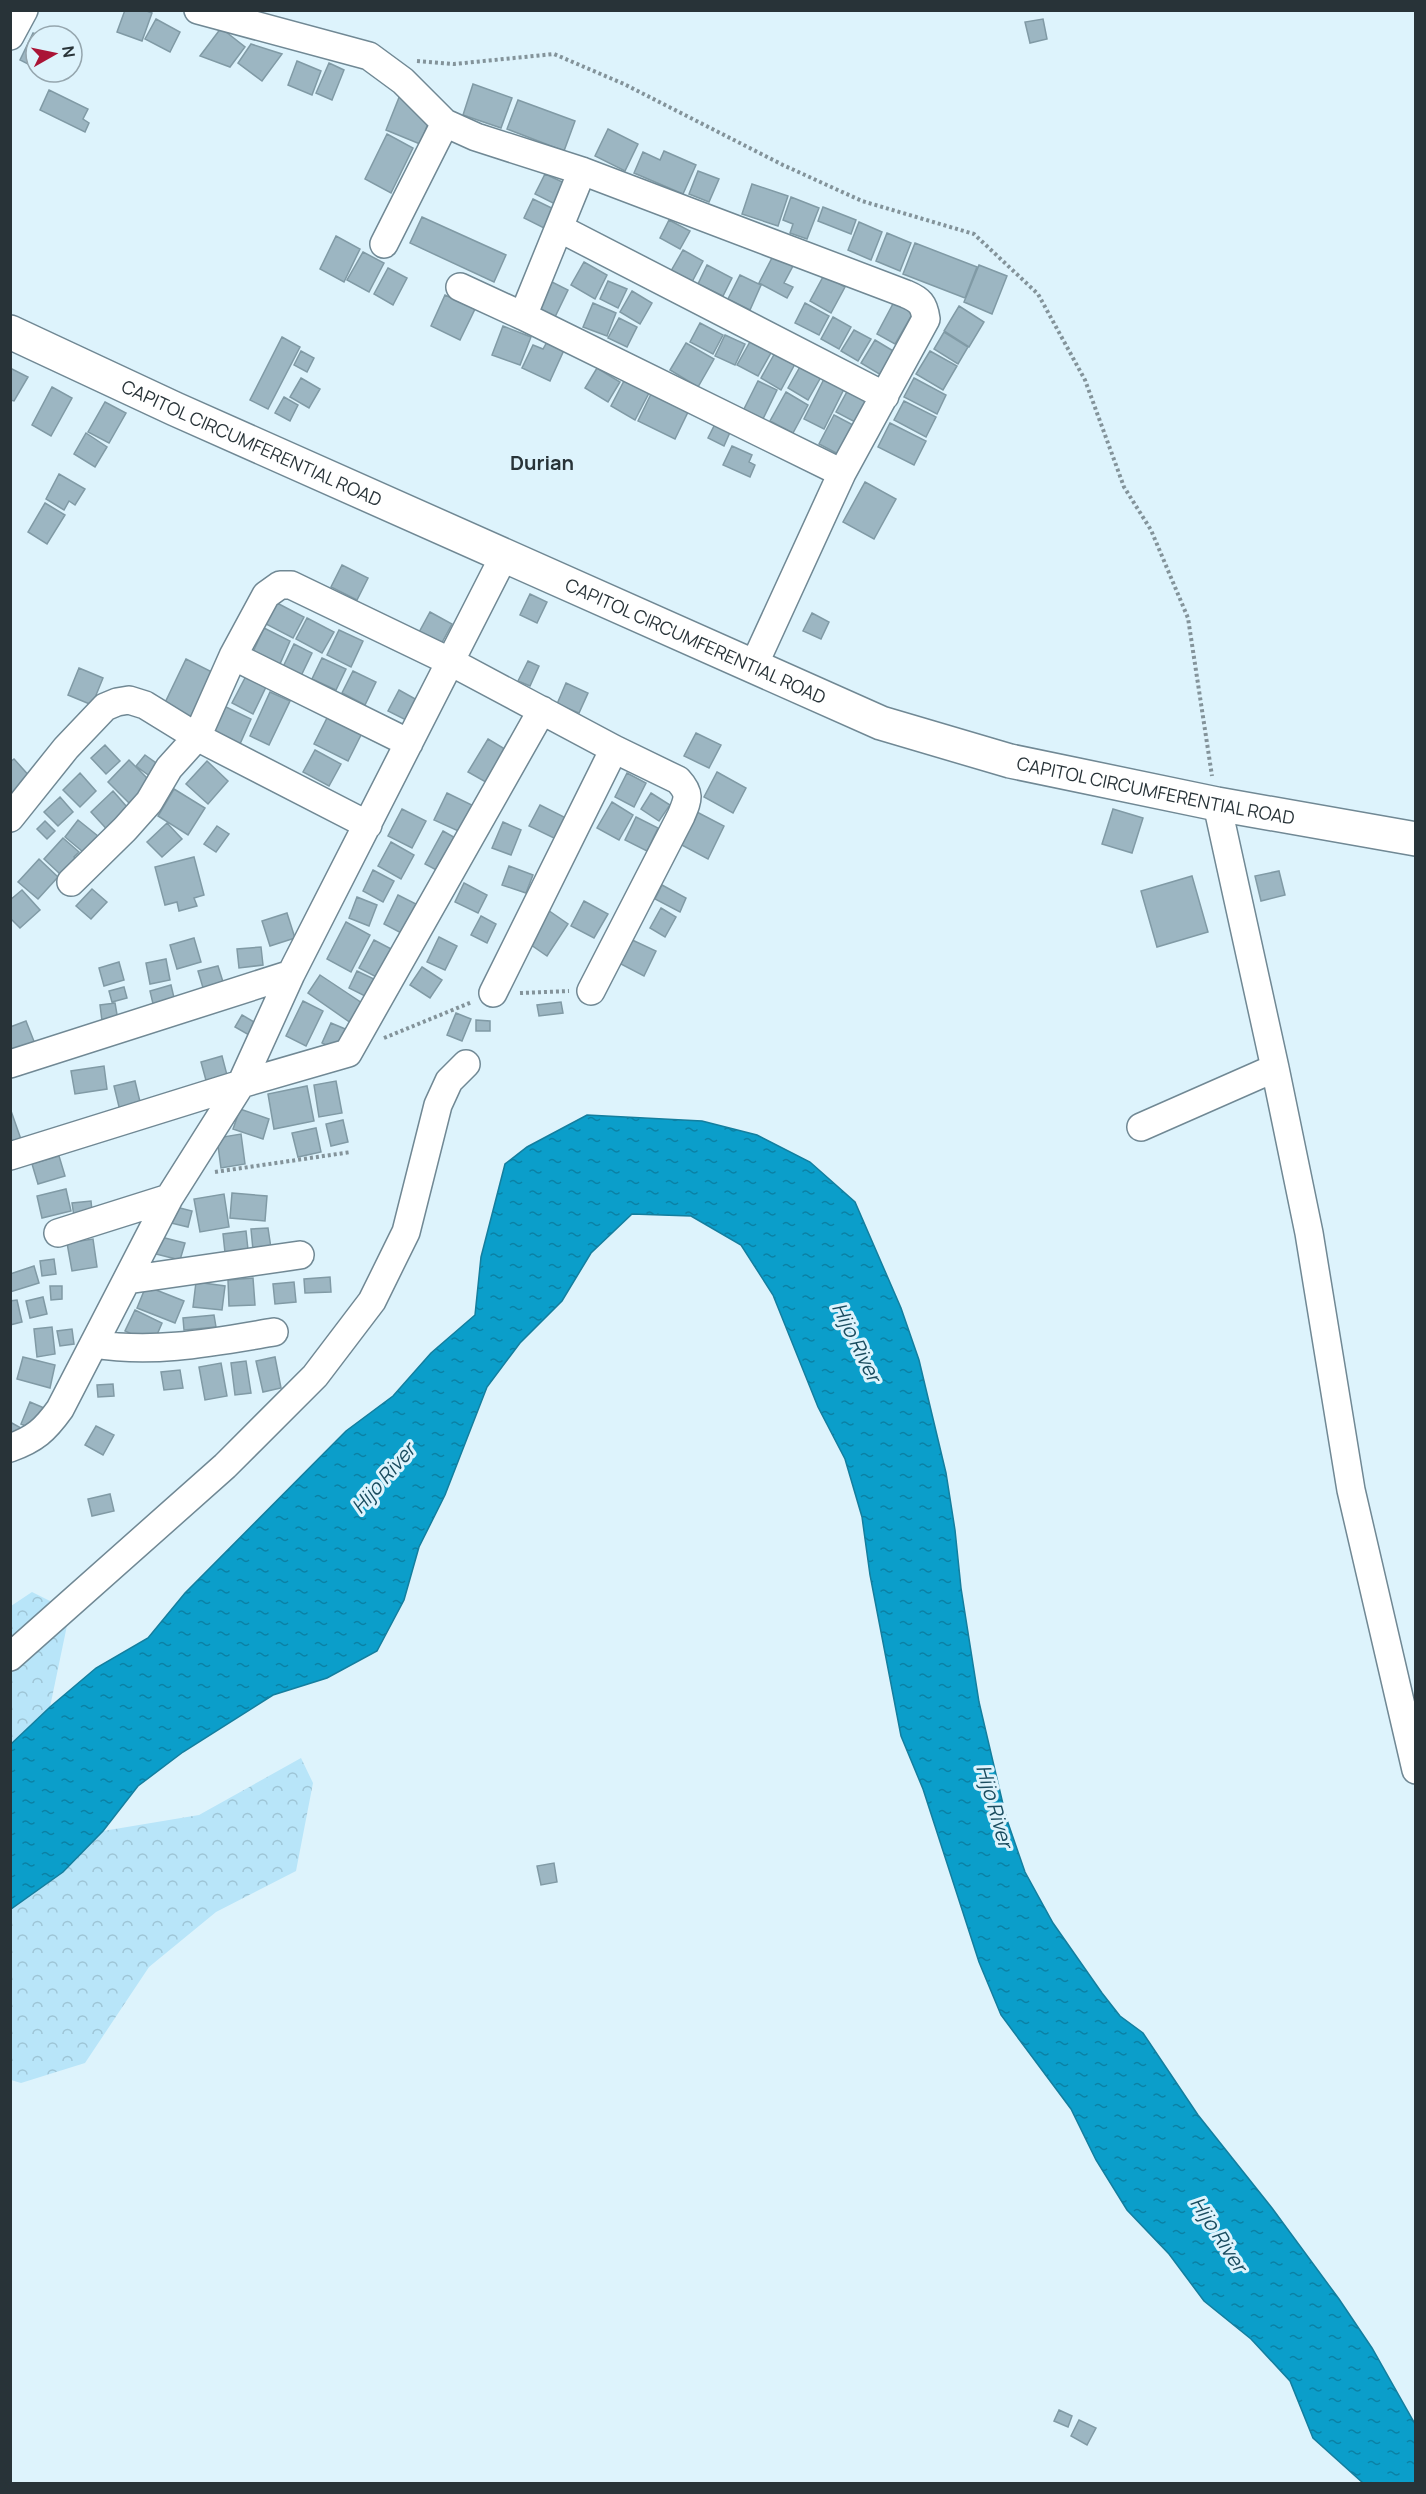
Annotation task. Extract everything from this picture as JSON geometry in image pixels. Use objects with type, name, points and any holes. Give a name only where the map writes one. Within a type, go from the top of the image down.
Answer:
[{"type":"main road","name":"CAPITOL CIRCUMFERENTIAL ROAD","points":[[10,332],[504,556],[880,723],[1010,761],[1217,804],[1416,839]]},
{"type":"street","points":[[10,36],[24,10]]},
{"type":"street","points":[[198,10],[369,56],[403,81],[445,123],[476,137],[582,171],[918,299],[925,306],[926,319],[842,473],[753,667]]},
{"type":"street","points":[[384,244],[445,123]]},
{"type":"street","points":[[523,316],[582,171]]},
{"type":"street","points":[[559,228],[885,396]]},
{"type":"street","points":[[460,287],[842,473]]},
{"type":"street","points":[[10,1448],[28,1441],[45,1429],[60,1409],[177,1187],[240,1084],[291,974],[504,556]]},
{"type":"street","points":[[71,882],[125,829],[148,802],[169,768],[197,737],[232,656],[266,595],[280,585],[291,585],[452,662],[614,749],[678,780],[686,788],[687,800],[591,991]]},
{"type":"street","points":[[232,656],[409,743]]},
{"type":"street","points":[[10,818],[74,740],[105,707],[129,700],[146,705],[197,737],[368,825]]},
{"type":"street","points":[[10,1156],[240,1084],[348,1053],[542,710]]},
{"type":"street","points":[[493,993],[614,749]]},
{"type":"street","points":[[1217,804],[1309,1233],[1351,1490],[1416,1770]]},
{"type":"street","points":[[10,1064],[291,974]]},
{"type":"street","points":[[10,1657],[225,1466],[315,1376],[372,1301],[406,1232],[438,1106],[449,1081],[466,1064]]},
{"type":"street","points":[[1142,1127],[1275,1068]]},
{"type":"street","points":[[58,1233],[177,1187]]},
{"type":"street","points":[[127,1280],[300,1255]]},
{"type":"street","points":[[94,1344],[125,1349],[154,1348],[274,1332]]},
{"type":"path","points":[[348,1053],[493,993],[591,991]]},
{"type":"path","points":[[177,1187],[351,1152]]},
{"type":"green space","points":[[32,1592],[70,1611],[50,1707],[11,1744],[11,1606]]},
{"type":"green space","points":[[301,1758],[313,1783],[296,1871],[216,1912],[149,1967],[85,2063],[21,2083],[11,2080],[10,1909],[63,1872],[103,1831],[199,1815]]},
{"type":"water","name":"Hijo River","points":[[587,1115],[702,1121],[757,1135],[810,1162],[855,1202],[901,1308],[919,1360],[946,1473],[979,1702],[1006,1817],[1025,1872],[1053,1923],[1102,1993],[1120,2016],[1143,2033],[1198,2115],[1272,2208],[1372,2348],[1415,2424],[1415,2483],[1363,2483],[1313,2438],[1290,2381],[1251,2339],[1204,2301],[1169,2254],[1127,2210],[1096,2160],[1071,2109],[1001,2015],[979,1962],[923,1789],[901,1736],[870,1575],[862,1517],[845,1459],[818,1407],[773,1295],[741,1245],[691,1216],[632,1214],[591,1253],[562,1301],[520,1343],[487,1387],[445,1495],[419,1547],[404,1600],[377,1651],[327,1678],[273,1695],[183,1752],[138,1786],[103,1831],[63,1872],[11,1909],[11,1744],[96,1668],[148,1638],[185,1593],[346,1431],[393,1396],[431,1353],[475,1315],[481,1257],[505,1164],[527,1147]]},
{"type":"building","points":[[125,10],[144,10],[152,13],[142,41],[117,32]]},
{"type":"building","points":[[156,19],[180,32],[170,52],[145,39]]},
{"type":"building","points":[[1043,19],[1047,39],[1030,43],[1025,22]]},
{"type":"building","points":[[221,28],[245,47],[230,67],[200,56]]},
{"type":"building","points":[[251,44],[282,54],[262,81],[238,63]]},
{"type":"building","points":[[297,61],[321,71],[312,95],[288,85]]},
{"type":"building","points":[[329,63],[344,70],[332,100],[316,93]]},
{"type":"building","points":[[473,84],[512,98],[501,128],[463,115]]},
{"type":"building","points":[[49,90],[88,109],[83,119],[89,123],[85,132],[40,110]]},
{"type":"building","points":[[402,90],[429,121],[420,144],[386,130]]},
{"type":"building","points":[[518,100],[575,121],[564,151],[507,129]]},
{"type":"building","points":[[608,129],[638,144],[625,171],[595,156]]},
{"type":"building","points":[[387,134],[413,148],[391,193],[365,179]]},
{"type":"building","points":[[664,151],[696,165],[683,194],[634,173],[643,152],[660,160]]},
{"type":"building","points":[[698,171],[719,179],[709,202],[689,194]]},
{"type":"building","points":[[545,174],[569,185],[559,206],[535,194]]},
{"type":"building","points":[[752,184],[788,196],[778,226],[742,214]]},
{"type":"building","points":[[791,197],[819,208],[807,239],[790,233],[793,224],[783,220]]},
{"type":"building","points":[[533,199],[560,212],[550,231],[524,218]]},
{"type":"building","points":[[823,207],[856,220],[851,234],[818,221]]},
{"type":"building","points":[[422,217],[506,255],[494,282],[410,243]]},
{"type":"building","points":[[669,220],[690,231],[680,249],[660,238]]},
{"type":"building","points":[[859,222],[882,232],[871,260],[848,250]]},
{"type":"building","points":[[887,233],[911,243],[900,271],[876,261]]},
{"type":"building","points":[[336,236],[360,249],[344,282],[320,269]]},
{"type":"building","points":[[915,243],[977,267],[965,298],[903,274]]},
{"type":"building","points":[[683,250],[703,261],[692,282],[671,271]]},
{"type":"building","points":[[363,252],[384,263],[369,292],[347,280]]},
{"type":"building","points":[[774,254],[794,264],[784,283],[793,287],[787,298],[759,283]]},
{"type":"building","points":[[584,262],[607,275],[595,299],[571,285]]},
{"type":"building","points":[[707,265],[732,278],[723,296],[698,284]]},
{"type":"building","points":[[979,265],[1007,276],[992,314],[964,302]]},
{"type":"building","points":[[388,268],[407,278],[393,305],[374,294]]},
{"type":"building","points":[[740,275],[761,285],[750,310],[728,299]]},
{"type":"building","points":[[824,275],[845,287],[831,313],[810,301]]},
{"type":"building","points":[[548,280],[568,290],[555,317],[535,307]]},
{"type":"building","points":[[608,281],[627,289],[618,308],[600,299]]},
{"type":"building","points":[[632,291],[652,303],[640,324],[620,312]]},
{"type":"building","points":[[445,295],[475,309],[460,340],[431,326]]},
{"type":"building","points":[[895,300],[914,311],[895,344],[877,334]]},
{"type":"building","points":[[593,303],[616,313],[607,336],[583,327]]},
{"type":"building","points":[[805,303],[829,316],[819,335],[795,323]]},
{"type":"building","points":[[959,306],[984,322],[969,347],[944,331]]},
{"type":"building","points":[[833,317],[851,327],[839,349],[821,339]]},
{"type":"building","points":[[619,318],[637,327],[627,347],[608,338]]},
{"type":"building","points":[[700,323],[723,335],[713,354],[690,342]]},
{"type":"building","points":[[503,326],[531,337],[520,365],[492,355]]},
{"type":"building","points":[[854,330],[871,339],[858,361],[841,351]]},
{"type":"building","points":[[944,332],[968,347],[958,364],[934,349]]},
{"type":"building","points":[[725,335],[745,344],[735,365],[715,356]]},
{"type":"building","points":[[282,337],[300,347],[268,409],[250,400]]},
{"type":"building","points":[[751,340],[772,351],[758,376],[737,365]]},
{"type":"building","points":[[875,340],[900,355],[886,378],[861,363]]},
{"type":"building","points":[[547,342],[564,350],[550,381],[522,368],[533,345],[543,349]]},
{"type":"building","points":[[686,343],[714,359],[698,387],[670,370]]},
{"type":"building","points":[[301,351],[314,358],[307,372],[294,365]]},
{"type":"building","points":[[776,351],[796,362],[781,390],[761,378]]},
{"type":"building","points":[[930,351],[957,366],[943,390],[916,374]]},
{"type":"building","points":[[801,365],[821,377],[808,400],[788,388]]},
{"type":"building","points":[[10,368],[28,377],[14,401],[10,400]]},
{"type":"building","points":[[597,368],[620,382],[608,402],[585,388]]},
{"type":"building","points":[[825,377],[845,387],[824,429],[804,419]]},
{"type":"building","points":[[301,378],[320,389],[309,408],[290,397]]},
{"type":"building","points":[[914,378],[946,395],[937,414],[904,397]]},
{"type":"building","points":[[625,379],[649,393],[635,420],[611,406]]},
{"type":"building","points":[[758,381],[777,390],[762,421],[743,411]]},
{"type":"building","points":[[52,387],[72,398],[51,436],[32,425]]},
{"type":"building","points":[[849,388],[870,399],[857,423],[836,412]]},
{"type":"building","points":[[786,392],[808,405],[793,433],[770,421]]},
{"type":"building","points":[[651,394],[688,412],[675,439],[638,421]]},
{"type":"building","points":[[284,397],[298,405],[290,421],[275,413]]},
{"type":"building","points":[[904,401],[936,417],[926,437],[894,420]]},
{"type":"building","points":[[105,402],[126,413],[109,443],[88,432]]},
{"type":"building","points":[[834,415],[855,426],[840,455],[819,444]]},
{"type":"building","points":[[716,422],[731,430],[724,446],[708,438]]},
{"type":"building","points":[[890,423],[926,441],[914,465],[878,447]]},
{"type":"building","points":[[86,433],[107,447],[95,467],[74,454]]},
{"type":"building","points":[[732,446],[752,455],[749,462],[755,465],[750,477],[723,465]]},
{"type":"building","points":[[59,474],[85,489],[75,505],[69,501],[64,510],[46,499]]},
{"type":"building","points":[[865,482],[896,499],[874,539],[843,522]]},
{"type":"building","points":[[45,503],[65,515],[47,544],[28,532]]},
{"type":"building","points":[[342,565],[368,578],[357,600],[331,587]]},
{"type":"building","points":[[530,594],[547,602],[537,623],[520,615]]},
{"type":"building","points":[[277,603],[304,617],[293,638],[266,624]]},
{"type":"building","points":[[430,612],[452,624],[439,648],[417,636]]},
{"type":"building","points":[[812,613],[829,622],[821,639],[803,631]]},
{"type":"building","points":[[307,618],[334,632],[322,653],[296,639]]},
{"type":"building","points":[[264,628],[290,641],[280,664],[253,652]]},
{"type":"building","points":[[339,630],[363,641],[351,667],[327,655]]},
{"type":"building","points":[[294,644],[312,653],[300,678],[282,669]]},
{"type":"building","points":[[322,658],[346,669],[336,690],[312,679]]},
{"type":"building","points":[[186,659],[214,673],[190,722],[162,709]]},
{"type":"building","points":[[528,661],[539,666],[530,686],[518,681]]},
{"type":"building","points":[[79,668],[103,678],[92,705],[68,695]]},
{"type":"building","points":[[353,671],[376,682],[365,705],[342,693]]},
{"type":"building","points":[[246,676],[266,687],[253,714],[232,703]]},
{"type":"building","points":[[566,683],[588,693],[579,713],[557,704]]},
{"type":"building","points":[[399,690],[419,701],[408,721],[388,711]]},
{"type":"building","points":[[270,692],[290,701],[269,745],[250,736]]},
{"type":"building","points":[[224,706],[251,719],[240,744],[213,731]]},
{"type":"building","points":[[329,714],[363,731],[348,761],[314,744]]},
{"type":"building","points":[[696,733],[721,745],[709,768],[684,756]]},
{"type":"building","points":[[488,739],[510,752],[491,785],[468,772]]},
{"type":"building","points":[[105,745],[120,761],[106,774],[91,758]]},
{"type":"building","points":[[315,750],[341,764],[329,786],[303,772]]},
{"type":"building","points":[[145,755],[159,765],[151,777],[136,766]]},
{"type":"building","points":[[14,759],[32,779],[10,801],[10,762]]},
{"type":"building","points":[[129,760],[153,784],[131,805],[108,782]]},
{"type":"building","points":[[207,761],[228,781],[208,804],[186,784]]},
{"type":"building","points":[[717,772],[746,788],[733,813],[704,797]]},
{"type":"building","points":[[80,773],[96,791],[80,807],[63,790]]},
{"type":"building","points":[[627,773],[646,783],[634,807],[615,797]]},
{"type":"building","points":[[174,789],[205,808],[188,835],[158,816]]},
{"type":"building","points":[[113,791],[134,815],[112,835],[91,812]]},
{"type":"building","points":[[447,793],[478,808],[465,834],[434,820]]},
{"type":"building","points":[[651,793],[670,805],[659,821],[641,809]]},
{"type":"building","points":[[60,797],[73,812],[58,826],[44,812]]},
{"type":"building","points":[[612,802],[633,815],[619,840],[597,828]]},
{"type":"building","points":[[540,805],[566,818],[556,839],[529,826]]},
{"type":"building","points":[[402,809],[426,821],[412,848],[388,836]]},
{"type":"building","points":[[1113,809],[1143,818],[1132,853],[1102,844]]},
{"type":"building","points":[[693,810],[724,826],[708,859],[676,842]]},
{"type":"building","points":[[636,817],[658,828],[647,851],[625,840]]},
{"type":"building","points":[[78,820],[103,840],[89,857],[65,837]]},
{"type":"building","points":[[45,821],[55,831],[47,839],[37,829]]},
{"type":"building","points":[[503,822],[521,830],[511,855],[492,848]]},
{"type":"building","points":[[167,823],[182,839],[162,857],[147,842]]},
{"type":"building","points":[[217,826],[229,834],[216,852],[204,844]]},
{"type":"building","points":[[443,831],[459,840],[442,873],[425,864]]},
{"type":"building","points":[[63,838],[79,852],[74,857],[78,860],[67,873],[64,870],[60,874],[44,859]]},
{"type":"building","points":[[391,842],[414,855],[401,879],[378,866]]},
{"type":"building","points":[[194,857],[204,895],[194,898],[197,906],[179,911],[177,902],[165,905],[155,867]]},
{"type":"building","points":[[39,859],[58,877],[38,899],[18,882]]},
{"type":"building","points":[[509,866],[533,875],[526,893],[502,885]]},
{"type":"building","points":[[373,870],[394,881],[383,902],[363,891]]},
{"type":"building","points":[[1279,871],[1285,895],[1261,901],[1255,876]]},
{"type":"building","points":[[1192,876],[1208,932],[1157,947],[1141,891]]},
{"type":"building","points":[[464,883],[487,895],[478,913],[455,902]]},
{"type":"building","points":[[662,885],[686,898],[680,912],[655,899]]},
{"type":"building","points":[[92,889],[107,902],[91,919],[76,906]]},
{"type":"building","points":[[22,890],[40,910],[20,928],[10,918],[10,900]]},
{"type":"building","points":[[398,895],[420,906],[405,935],[384,924]]},
{"type":"building","points":[[357,897],[377,905],[369,926],[349,918]]},
{"type":"building","points":[[584,901],[608,914],[594,938],[571,926]]},
{"type":"building","points":[[545,908],[568,924],[547,956],[524,940]]},
{"type":"building","points":[[661,908],[676,917],[665,937],[650,928]]},
{"type":"building","points":[[287,913],[295,938],[270,946],[262,921]]},
{"type":"building","points":[[481,916],[496,924],[487,943],[471,935]]},
{"type":"building","points":[[346,922],[370,935],[351,972],[327,959]]},
{"type":"building","points":[[439,937],[457,946],[445,970],[427,962]]},
{"type":"building","points":[[194,938],[201,962],[177,969],[170,945]]},
{"type":"building","points":[[628,938],[656,951],[644,976],[617,962]]},
{"type":"building","points":[[374,940],[399,953],[384,981],[359,968]]},
{"type":"building","points":[[261,947],[263,965],[239,968],[237,949]]},
{"type":"building","points":[[166,959],[170,980],[150,984],[146,963]]},
{"type":"building","points":[[119,962],[124,980],[104,986],[99,968]]},
{"type":"building","points":[[218,966],[224,985],[204,991],[198,971]]},
{"type":"building","points":[[422,967],[442,980],[430,998],[410,985]]},
{"type":"building","points":[[357,971],[374,979],[365,996],[349,988]]},
{"type":"building","points":[[320,975],[371,1009],[358,1028],[308,993]]},
{"type":"building","points":[[171,985],[175,1002],[154,1008],[150,991]]},
{"type":"building","points":[[124,987],[127,998],[112,1002],[109,991]]},
{"type":"building","points":[[303,1001],[323,1011],[306,1046],[286,1036]]},
{"type":"building","points":[[561,1002],[563,1013],[539,1016],[537,1005]]},
{"type":"building","points":[[115,1003],[119,1026],[103,1029],[100,1005]]},
{"type":"building","points":[[456,1013],[471,1019],[462,1041],[447,1035]]},
{"type":"building","points":[[242,1015],[256,1023],[249,1035],[235,1027]]},
{"type":"building","points":[[476,1020],[490,1021],[490,1031],[476,1031]]},
{"type":"building","points":[[26,1021],[37,1049],[10,1059],[10,1027]]},
{"type":"building","points":[[331,1023],[350,1031],[340,1052],[322,1043]]},
{"type":"building","points":[[222,1056],[228,1079],[207,1084],[201,1062]]},
{"type":"building","points":[[104,1066],[107,1089],[75,1094],[71,1071]]},
{"type":"building","points":[[135,1081],[142,1110],[121,1115],[114,1086]]},
{"type":"building","points":[[336,1081],[342,1113],[319,1117],[314,1085]]},
{"type":"building","points":[[307,1086],[314,1121],[274,1129],[268,1094]]},
{"type":"building","points":[[10,1108],[23,1145],[10,1150]]},
{"type":"building","points":[[240,1109],[269,1119],[263,1139],[233,1129]]},
{"type":"building","points":[[343,1120],[348,1142],[331,1146],[326,1124]]},
{"type":"building","points":[[316,1128],[321,1152],[298,1157],[292,1133]]},
{"type":"building","points":[[241,1134],[245,1164],[221,1168],[217,1138]]},
{"type":"building","points":[[59,1156],[65,1176],[38,1184],[32,1164]]},
{"type":"building","points":[[66,1189],[71,1211],[42,1218],[37,1196]]},
{"type":"building","points":[[232,1193],[267,1196],[265,1221],[230,1218]]},
{"type":"building","points":[[224,1194],[229,1227],[200,1232],[194,1199]]},
{"type":"building","points":[[91,1201],[93,1221],[75,1223],[72,1203]]},
{"type":"building","points":[[176,1207],[192,1211],[188,1227],[171,1223]]},
{"type":"building","points":[[268,1228],[271,1248],[253,1250],[251,1229]]},
{"type":"building","points":[[246,1231],[249,1259],[226,1262],[223,1234]]},
{"type":"building","points":[[157,1236],[185,1243],[180,1260],[152,1253]]},
{"type":"building","points":[[93,1239],[97,1267],[72,1271],[67,1243]]},
{"type":"building","points":[[54,1259],[56,1274],[42,1276],[40,1261]]},
{"type":"building","points":[[34,1266],[39,1283],[10,1292],[10,1274]]},
{"type":"building","points":[[330,1277],[331,1292],[305,1293],[304,1279]]},
{"type":"building","points":[[253,1278],[255,1305],[229,1306],[228,1280]]},
{"type":"building","points":[[196,1282],[225,1286],[222,1310],[193,1307]]},
{"type":"building","points":[[294,1282],[296,1302],[275,1304],[273,1284]]},
{"type":"building","points":[[50,1286],[62,1286],[62,1299],[51,1300]]},
{"type":"building","points":[[146,1286],[184,1301],[175,1323],[137,1308]]},
{"type":"building","points":[[43,1297],[47,1314],[30,1318],[26,1301]]},
{"type":"building","points":[[17,1300],[22,1322],[10,1325],[10,1301]]},
{"type":"building","points":[[135,1310],[162,1323],[153,1344],[125,1331]]},
{"type":"building","points":[[214,1315],[216,1327],[184,1330],[183,1318]]},
{"type":"building","points":[[52,1327],[55,1354],[37,1357],[34,1329]]},
{"type":"building","points":[[72,1329],[74,1344],[60,1346],[57,1331]]},
{"type":"building","points":[[23,1357],[55,1365],[50,1388],[17,1379]]},
{"type":"building","points":[[275,1357],[281,1388],[263,1392],[256,1361]]},
{"type":"building","points":[[246,1361],[251,1393],[235,1395],[231,1363]]},
{"type":"building","points":[[221,1363],[227,1396],[205,1400],[199,1367]]},
{"type":"building","points":[[180,1370],[183,1388],[164,1390],[161,1372]]},
{"type":"building","points":[[113,1384],[114,1396],[98,1397],[97,1385]]},
{"type":"building","points":[[30,1402],[44,1408],[35,1430],[21,1424]]},
{"type":"building","points":[[10,1422],[21,1428],[11,1445],[10,1445]]},
{"type":"building","points":[[96,1426],[114,1435],[103,1455],[85,1445]]},
{"type":"building","points":[[110,1494],[114,1511],[92,1516],[88,1499]]},
{"type":"building","points":[[554,1863],[557,1882],[541,1885],[537,1866]]},
{"type":"building","points":[[1059,2410],[1072,2416],[1068,2427],[1054,2421]]},
{"type":"building","points":[[1079,2420],[1096,2428],[1087,2445],[1071,2436]]},
{"type":"district","name":"Durian","points":[[542,462]]}]
